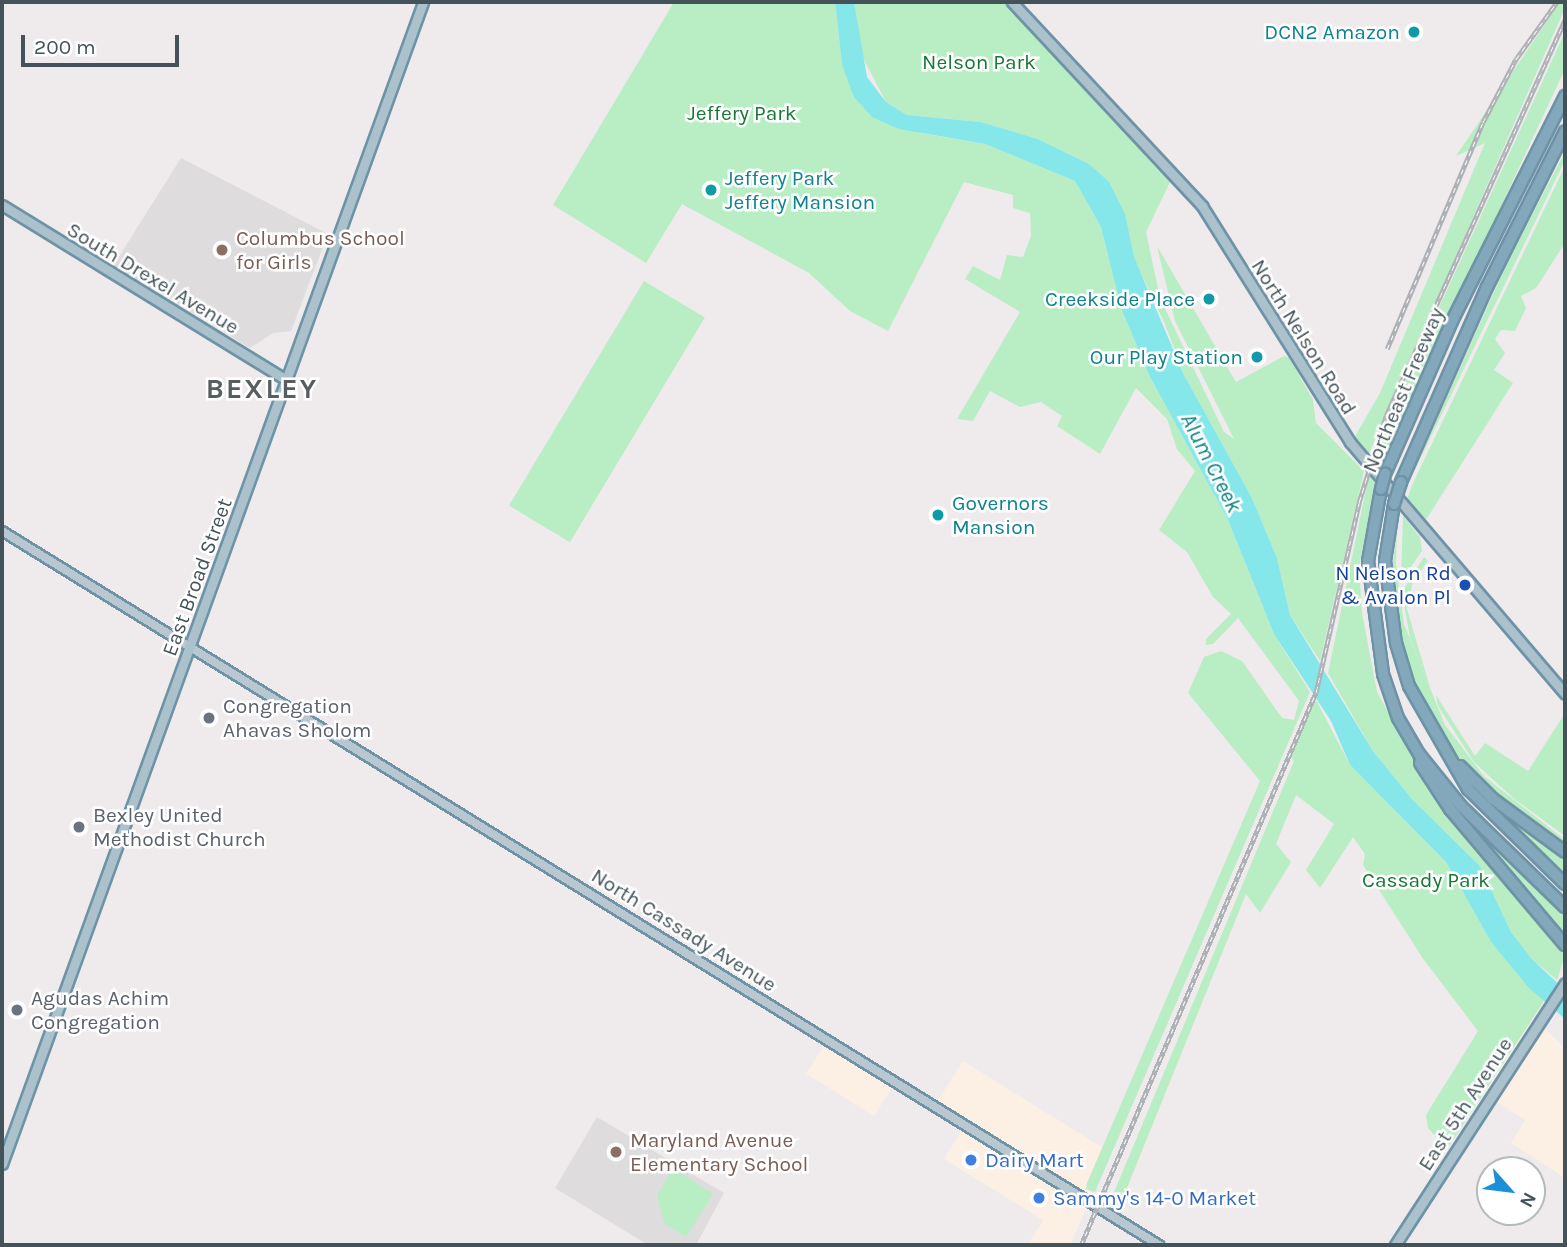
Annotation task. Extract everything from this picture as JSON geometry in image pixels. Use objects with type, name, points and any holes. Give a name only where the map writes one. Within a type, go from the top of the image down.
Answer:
[{"type":"highway","points":[[1564,97],[1565,84]]},
{"type":"highway","name":"Northeast Freeway","points":[[1564,97],[1453,319],[1385,474],[1368,561],[1382,674],[1402,725],[1461,806],[1565,907]]},
{"type":"highway","name":"Northeast Freeway","points":[[1564,134],[1487,288],[1401,482],[1394,504],[1385,561],[1396,643],[1409,686],[1468,789],[1565,884]]},
{"type":"highway","points":[[1402,725],[1417,758],[1450,809],[1565,945]]},
{"type":"highway","points":[[1441,742],[1493,799],[1565,852]]},
{"type":"main road","name":"East Broad Street","points":[[2,1164],[423,2]]},
{"type":"main road","name":"North Nelson Road","points":[[1012,2],[1202,206],[1350,442],[1565,694]]},
{"type":"main road","name":"South Drexel Avenue","points":[[2,205],[287,380]]},
{"type":"main road","name":"East 5th Avenue","points":[[1395,1245],[1565,983]]},
{"type":"street","name":"North Cassady Avenue","points":[[2,531],[1159,1245]]},
{"type":"shaded area","name":"Columbus School for Girls","points":[[181,158],[328,234],[291,331],[273,333],[250,348],[113,266]]},
{"type":"shaded area","points":[[1534,1017],[1565,1049],[1565,1178],[1546,1166],[1546,1156],[1531,1156],[1511,1143],[1525,1120],[1484,1093]]},
{"type":"shaded area","points":[[828,1039],[896,1081],[874,1116],[806,1074]]},
{"type":"shaded area","points":[[963,1061],[1103,1148],[1087,1183],[1090,1192],[1085,1211],[1070,1245],[1028,1245],[1043,1220],[944,1159],[965,1125],[935,1105]]},
{"type":"shaded area","name":"Maryland Avenue Elementary School","points":[[597,1117],[724,1193],[696,1245],[648,1245],[555,1188]]},
{"type":"green space","name":"Jeffery Park","points":[[674,2],[835,2],[842,65],[920,133],[985,144],[1075,181],[1101,227],[1121,308],[1149,375],[1228,520],[1274,634],[1310,692],[1095,1192],[1086,1189],[1087,1183],[1260,781],[1188,693],[1204,657],[1221,651],[1242,661],[1282,718],[1294,720],[1299,701],[1238,618],[1213,644],[1206,645],[1206,639],[1231,614],[1213,597],[1187,552],[1159,530],[1195,471],[1177,449],[1167,419],[1136,388],[1100,454],[1057,426],[1062,416],[1041,402],[1020,407],[990,391],[973,421],[957,419],[1020,312],[965,279],[973,266],[1000,280],[1007,255],[1023,257],[1031,236],[1030,213],[1013,208],[1013,195],[964,182],[888,331],[850,311],[809,273],[682,204],[646,263],[553,205]]},
{"type":"green space","name":"Nelson Park","points":[[854,2],[1005,2],[1171,180],[1146,232],[1160,298],[1224,432],[1234,439],[1175,321],[1157,246],[1236,382],[1284,356],[1289,358],[1313,400],[1316,423],[1364,471],[1320,661],[1290,615],[1277,558],[1252,498],[1184,375],[1165,324],[1089,164],[1038,139],[981,122],[907,115],[886,102],[861,54]]},
{"type":"green space","points":[[1560,2],[1565,2],[1565,8],[1368,456],[1354,438],[1380,393],[1485,143],[1456,156]]},
{"type":"green space","points":[[1565,32],[1565,69],[1379,468],[1373,462],[1394,406]]},
{"type":"green space","points":[[1565,152],[1565,160],[1409,482],[1506,265]]},
{"type":"green space","points":[[1565,166],[1565,243],[1536,288],[1521,296],[1526,308],[1515,331],[1501,330],[1495,339],[1505,353],[1494,370],[1513,383],[1424,523],[1406,502],[1413,483]]},
{"type":"green space","points":[[644,281],[705,318],[570,542],[509,506]]},
{"type":"green space","points":[[1369,475],[1375,483],[1359,568],[1362,613],[1377,692],[1430,788],[1565,955],[1557,980],[1532,959],[1511,932],[1480,866],[1412,799],[1373,751],[1328,673]]},
{"type":"green space","points":[[1403,516],[1420,537],[1422,551],[1401,581]]},
{"type":"green space","points":[[1397,529],[1396,564],[1404,624],[1445,725],[1484,776],[1565,840],[1565,846],[1472,773],[1438,731],[1419,697],[1400,641],[1391,578]]},
{"type":"green space","points":[[1424,557],[1428,561],[1413,581],[1407,609],[1431,691],[1410,638],[1402,592]]},
{"type":"green space","points":[[1436,695],[1475,756],[1485,743],[1528,771],[1565,713],[1565,836],[1513,798],[1474,762],[1438,706]]},
{"type":"green space","name":"Cassady Park","points":[[1314,696],[1350,765],[1446,862],[1491,942],[1544,1001],[1450,1145],[1438,1139],[1428,1128],[1426,1115],[1478,1031],[1424,960],[1363,865],[1365,854],[1353,837],[1320,888],[1306,870],[1334,824],[1296,795],[1276,844],[1291,862],[1260,913],[1246,894],[1116,1215],[1107,1209],[1294,761],[1289,755]]},
{"type":"green space","points":[[1501,809],[1565,856],[1565,873],[1500,811]]},
{"type":"green space","points":[[1463,820],[1565,916],[1565,940]]},
{"type":"green space","points":[[673,1168],[713,1194],[686,1237],[664,1223],[657,1195]]},
{"type":"water","name":"Alum Creek","points":[[835,2],[854,2],[867,77],[886,102],[907,115],[981,122],[1038,139],[1089,164],[1109,182],[1125,214],[1134,257],[1184,375],[1252,498],[1277,558],[1290,615],[1373,751],[1412,799],[1480,866],[1511,932],[1532,959],[1565,990],[1565,1019],[1529,988],[1491,942],[1446,862],[1350,765],[1331,721],[1274,634],[1228,520],[1149,375],[1121,308],[1101,227],[1075,181],[985,144],[899,129],[872,117],[854,97],[842,65]]},
{"type":"railway","points":[[1387,349],[1483,122],[1516,59],[1557,2]]},
{"type":"railway","points":[[1081,1245],[1316,692],[1359,502],[1386,416],[1565,19]]},
{"type":"place","name":"DCN2 Amazon","points":[[1414,32]]},
{"type":"place","name":"Jeffery Park Jeffery Mansion","points":[[711,190]]},
{"type":"place","name":"Columbus School for Girls","points":[[222,250]]},
{"type":"place","name":"Creekside Place","points":[[1209,299]]},
{"type":"place","name":"Our Play Station","points":[[1257,357]]},
{"type":"place","name":"Governors Mansion","points":[[938,515]]},
{"type":"place","name":"N Nelson Rd & Avalon Pl","points":[[1465,585]]},
{"type":"place","name":"Congregation Ahavas Sholom","points":[[209,718]]},
{"type":"place","name":"Bexley United Methodist Church","points":[[79,827]]},
{"type":"place","name":"Agudas Achim Congregation","points":[[17,1010]]},
{"type":"place","name":"Maryland Avenue Elementary School","points":[[616,1152]]},
{"type":"place","name":"Dairy Mart","points":[[971,1160]]},
{"type":"place","name":"Sammy's 14-0 Market","points":[[1039,1198]]},
{"type":"district","name":"BEXLEY","points":[[262,389]]}]
